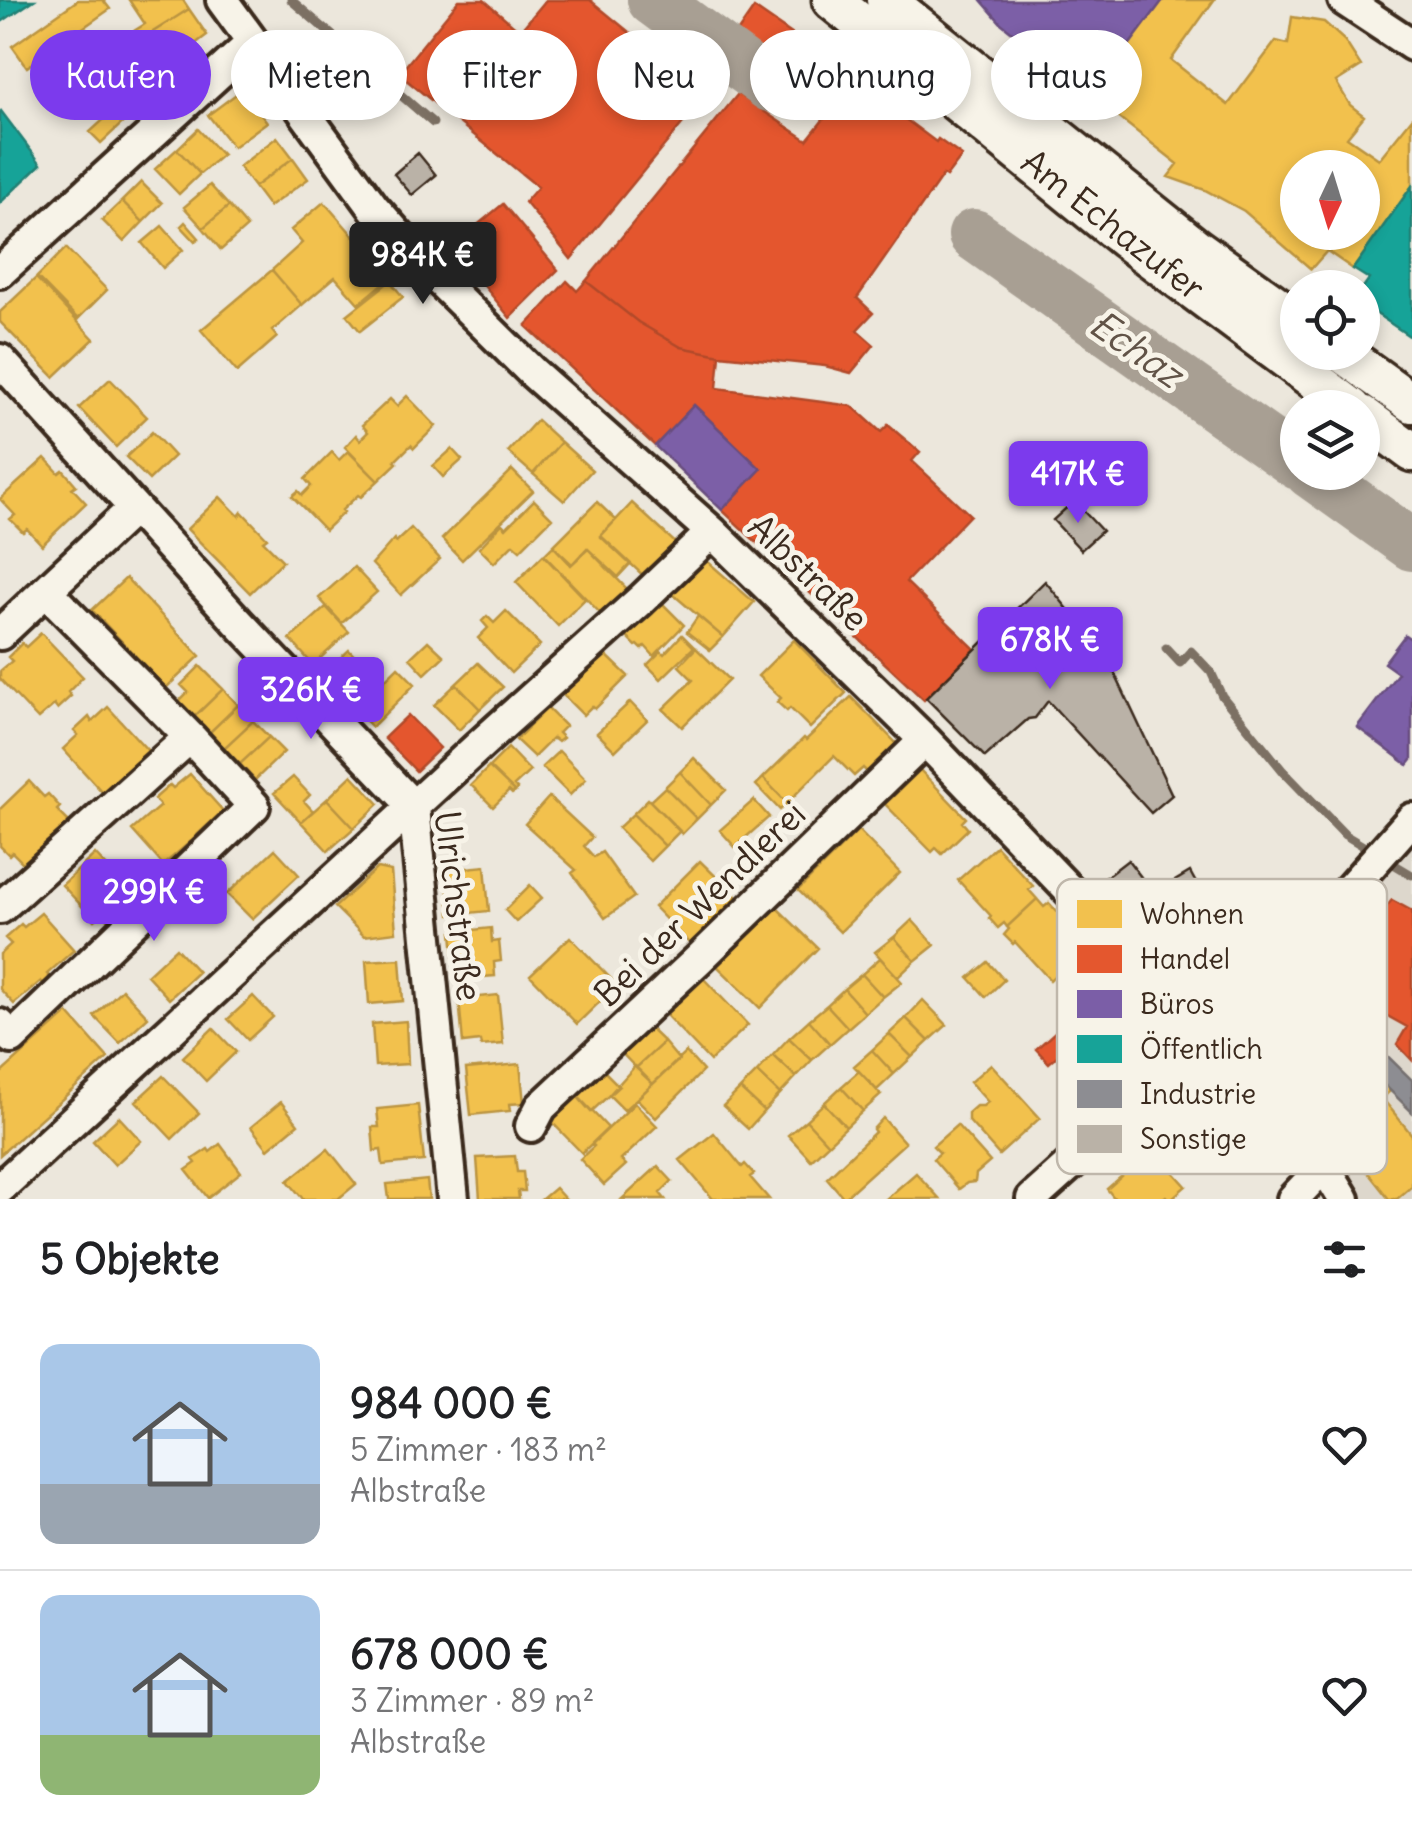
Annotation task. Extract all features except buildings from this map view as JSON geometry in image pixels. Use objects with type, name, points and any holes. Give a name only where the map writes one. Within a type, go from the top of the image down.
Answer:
[{"type":"main road","name":"Am Echazufer","points":[[832,0],[1125,238],[1328,390]]},
{"type":"main road","name":"Am Echazufer","points":[[886,0],[1196,248],[1280,308]]},
{"type":"main road","points":[[1366,370],[1412,403]]},
{"type":"main road","points":[[1380,428],[1412,452]]},
{"type":"street","name":"Albstraße","points":[[222,0],[243,30]]},
{"type":"street","points":[[1344,0],[1412,45]]},
{"type":"street","points":[[0,272],[231,62]]},
{"type":"street","name":"Albstraße","points":[[309,120],[374,208],[432,273],[532,372],[712,532],[926,740],[1059,879]]},
{"type":"street","name":"Ulrichstraße","points":[[0,360],[133,509],[414,807],[453,1199]]},
{"type":"street","points":[[0,634],[133,509]]},
{"type":"street","points":[[0,1188],[712,532]]},
{"type":"street","points":[[0,1025],[12,1038],[254,806],[46,591]]},
{"type":"street","points":[[0,908],[190,738]]},
{"type":"street","name":"Bei der Wendlerei","points":[[531,1126],[541,1107],[926,740]]},
{"type":"street","points":[[1359,879],[1406,826]]},
{"type":"street","points":[[1032,1199],[1060,1174]]},
{"type":"street","points":[[1294,1199],[1317,1174]]},
{"type":"street","name":"Albstraße","points":[[1329,1174],[1344,1199]]},
{"type":"shaded area","points":[[1412,814],[1412,1199],[1344,1199],[1323,1174],[1387,1174],[1387,879],[1354,879]]},
{"type":"waterway","points":[[291,0],[326,30]]},
{"type":"waterway","name":"Echaz","points":[[653,0],[750,71]]},
{"type":"waterway","points":[[407,100],[433,123]]},
{"type":"waterway","name":"Echaz","points":[[974,235],[1280,451]]},
{"type":"waterway","name":"Echaz","points":[[1335,490],[1412,545]]},
{"type":"waterway","points":[[1166,648],[1180,663],[1191,651],[1211,672],[1222,696],[1283,771],[1345,835],[1412,875]]}]
